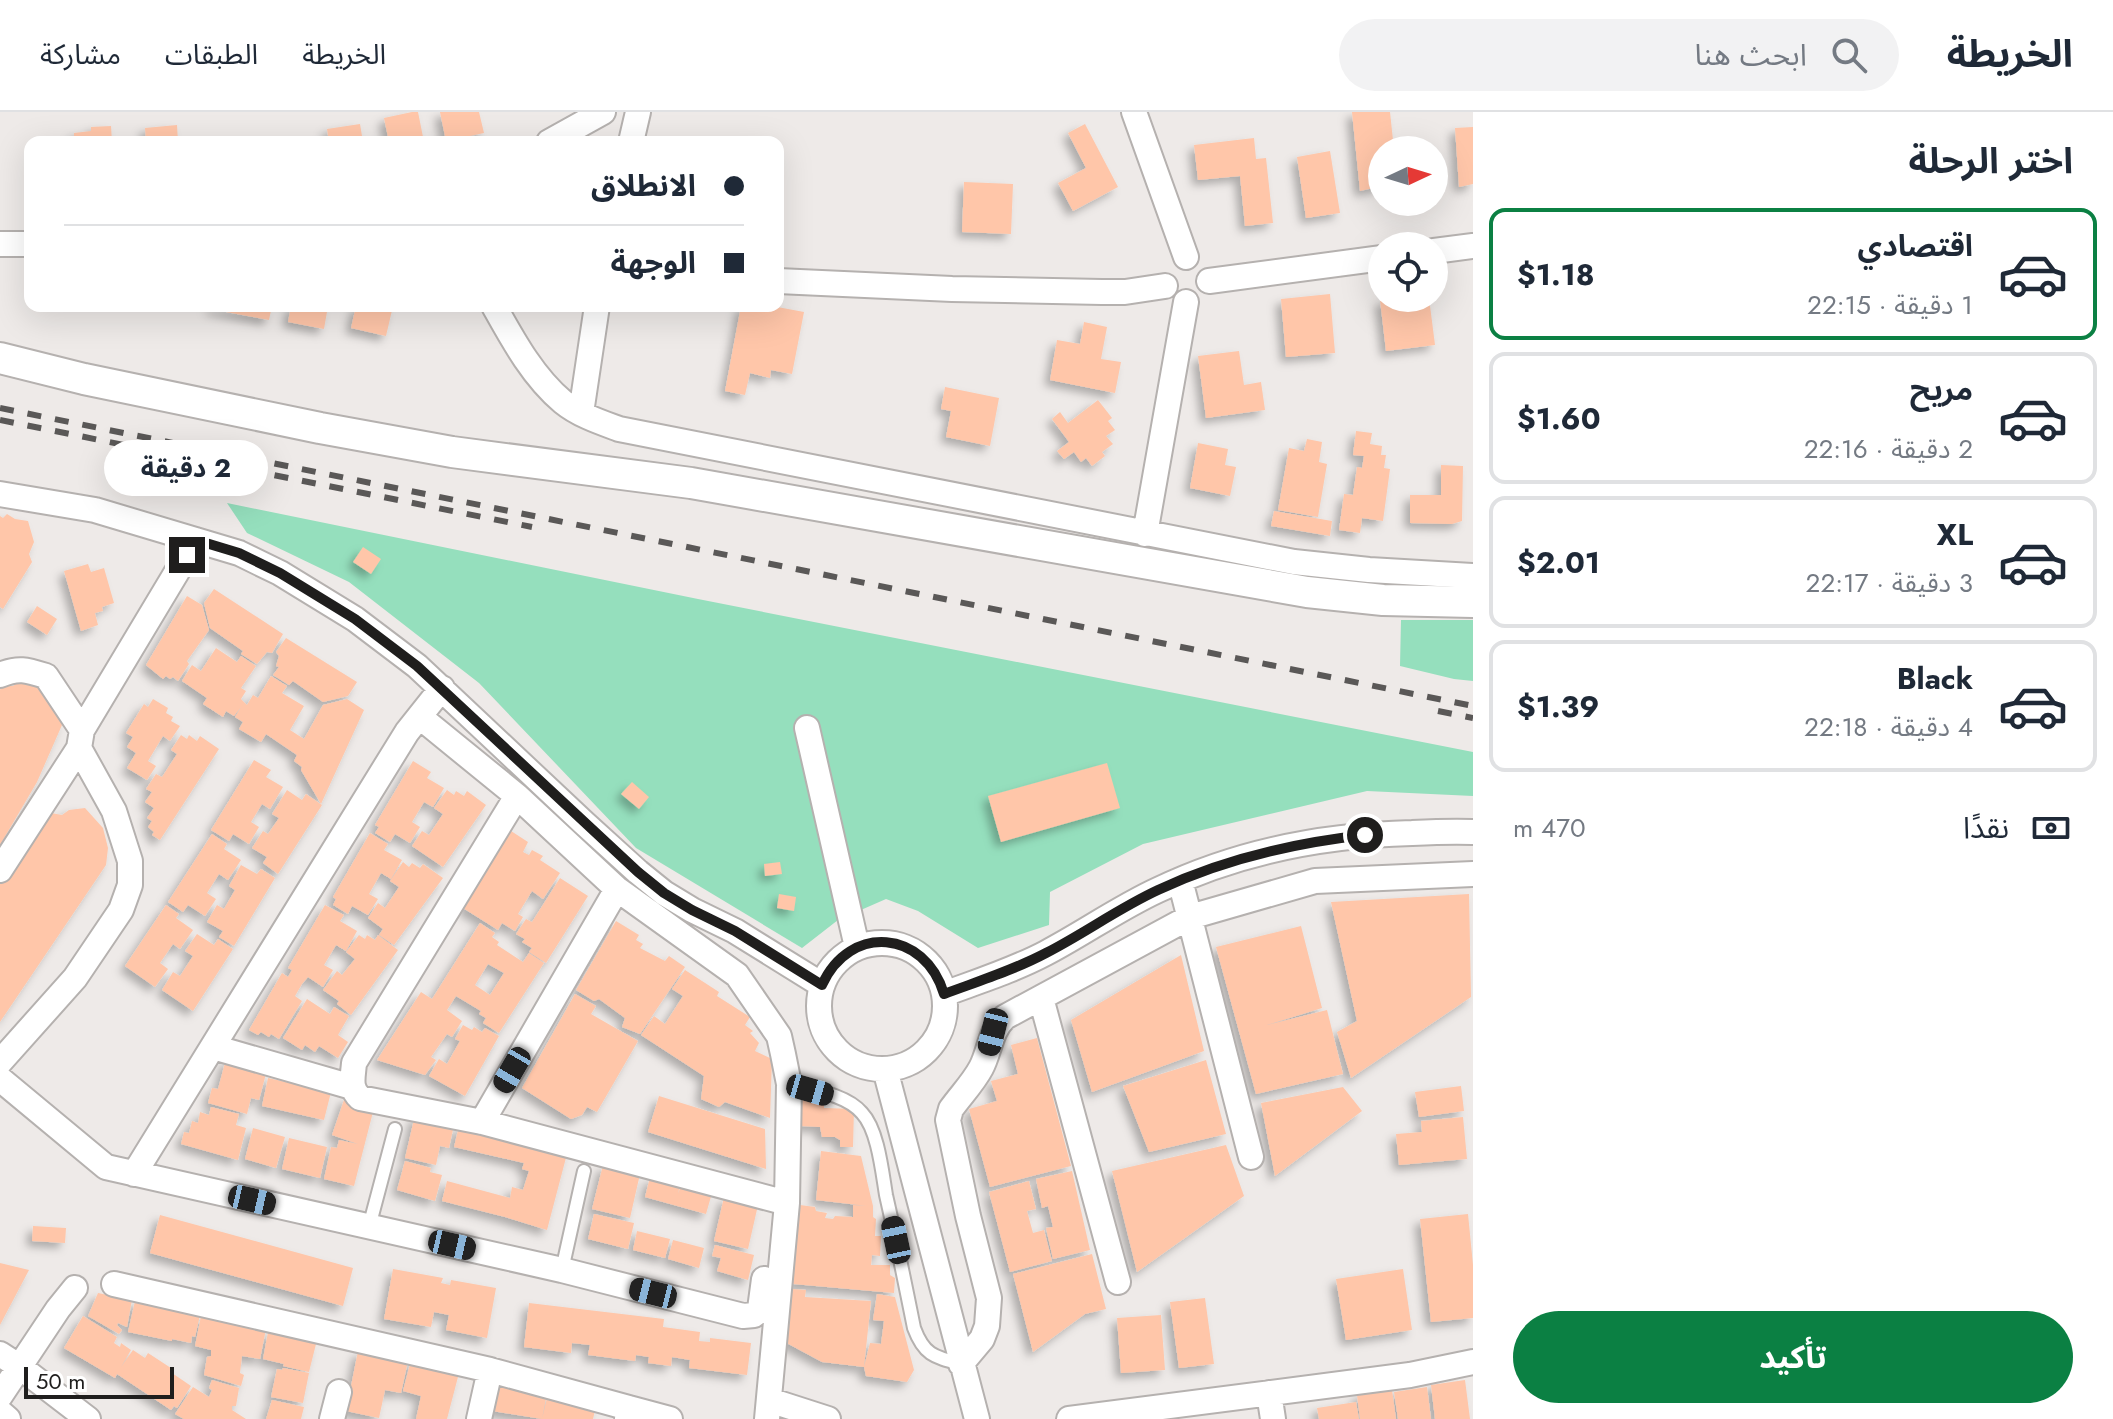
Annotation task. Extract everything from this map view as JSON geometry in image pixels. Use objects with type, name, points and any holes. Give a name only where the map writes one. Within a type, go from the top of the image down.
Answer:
[{"type":"street","points":[[560,136],[603,112]]},
{"type":"street","points":[[632,136],[638,112]]},
{"type":"street","points":[[1134,112],[1186,257]]},
{"type":"street","points":[[0,244],[24,244]]},
{"type":"street","points":[[1448,249],[1473,246]]},
{"type":"street","points":[[1186,257],[1200,261],[1209,281],[1202,296],[1186,302],[1173,298],[1165,286],[1165,272],[1179,258],[1186,257]]},
{"type":"street","points":[[1209,281],[1368,260]]},
{"type":"street","points":[[784,281],[1102,292],[1165,286]]},
{"type":"street","points":[[1145,534],[1186,302]]},
{"type":"street","points":[[498,312],[538,376],[564,402],[619,429],[1294,562],[1473,576]]},
{"type":"street","points":[[581,413],[596,312]]},
{"type":"street","points":[[0,358],[84,379],[452,452],[691,483],[1291,590],[1383,600],[1473,602]]},
{"type":"street","points":[[0,494],[95,510],[239,553],[280,573],[355,619],[417,666],[638,872],[673,898],[735,931],[822,985]]},
{"type":"street","points":[[0,870],[81,739],[196,540]]},
{"type":"street","points":[[0,675],[22,670],[46,676],[81,739],[114,811],[130,861],[130,885],[121,910],[75,978],[0,1062]]},
{"type":"street","points":[[134,1174],[407,732],[442,688]]},
{"type":"street","points":[[420,717],[517,796],[617,889],[737,975],[779,1036],[789,1084],[768,1410],[828,1419]]},
{"type":"street","points":[[807,728],[857,947]]},
{"type":"street","points":[[517,796],[354,1063],[354,1093],[360,1098],[482,1122],[780,1202]]},
{"type":"street","points":[[944,994],[1035,959],[1128,904],[1180,880],[1249,856],[1310,842],[1365,835],[1473,832]]},
{"type":"street","points":[[1310,842],[1315,881]]},
{"type":"street","points":[[961,1364],[982,1339],[989,1298],[948,1120],[954,1105],[982,1066],[998,1023],[1011,1012],[1190,917],[1315,881],[1473,874]]},
{"type":"street","points":[[1180,880],[1251,1157]]},
{"type":"street","points":[[482,1122],[617,889]]},
{"type":"street","points":[[884,942],[912,949],[933,968],[940,980],[944,994],[941,1029],[928,1050],[908,1064],[885,1069],[858,1064],[835,1049],[827,1038],[819,1012],[822,985],[839,958],[857,947],[884,942]]},
{"type":"street","points":[[1041,998],[1118,1282]]},
{"type":"street","points":[[213,1047],[352,1087]]},
{"type":"street","points":[[885,1069],[977,1419]]},
{"type":"street","points":[[0,1079],[106,1167],[562,1270],[743,1316],[754,1315],[760,1309],[780,1202]]},
{"type":"street","points":[[926,1227],[968,1216]]},
{"type":"street","points":[[114,1284],[490,1370],[628,1414],[670,1419]]},
{"type":"street","points":[[0,1396],[10,1360],[75,1288]]},
{"type":"street","points":[[10,1360],[88,1419]]},
{"type":"street","points":[[1069,1419],[1410,1375],[1473,1362]]},
{"type":"street","points":[[479,1419],[490,1370]]},
{"type":"street","points":[[332,1419],[339,1392]]},
{"type":"street","points":[[1269,1393],[1273,1419]]},
{"type":"street","points":[[0,1412],[8,1419]]},
{"type":"lane","points":[[789,1084],[852,1104],[870,1123],[919,1342],[928,1353],[961,1364]]},
{"type":"lane","points":[[369,1227],[395,1129]]},
{"type":"lane","points":[[562,1270],[584,1171]]},
{"type":"green space","points":[[227,503],[1473,752],[1473,796],[1367,791],[1143,844],[1050,892],[1049,925],[978,948],[918,911],[886,899],[838,920],[802,948],[636,848],[479,683],[349,582],[247,533]]},
{"type":"green space","points":[[1401,620],[1473,620],[1473,681],[1400,666]]},
{"type":"building","points":[[418,112],[423,136],[388,136],[384,118]]},
{"type":"building","points":[[440,112],[479,112],[484,133],[445,136]]},
{"type":"building","points":[[1352,112],[1390,112],[1393,136],[1368,136],[1368,189],[1360,191]]},
{"type":"building","points":[[360,124],[362,136],[328,136],[327,129]]},
{"type":"building","points":[[1085,124],[1118,187],[1073,211],[1058,183],[1086,168],[1068,133]]},
{"type":"building","points":[[177,125],[178,136],[146,136],[145,128]]},
{"type":"building","points":[[111,126],[112,136],[74,136],[74,133],[91,131],[91,127]]},
{"type":"building","points":[[1473,127],[1473,184],[1459,187],[1455,128]]},
{"type":"building","points":[[1254,138],[1256,159],[1266,158],[1273,223],[1245,226],[1240,176],[1198,180],[1194,145]]},
{"type":"building","points":[[1330,151],[1340,213],[1306,218],[1297,157]]},
{"type":"building","points":[[964,182],[1013,184],[1011,234],[962,232]]},
{"type":"building","points":[[1330,294],[1335,353],[1286,357],[1281,299]]},
{"type":"building","points":[[784,308],[804,312],[792,374],[771,370],[770,378],[750,373],[745,395],[725,391],[740,312],[784,312]]},
{"type":"building","points":[[226,312],[271,312],[269,320]]},
{"type":"building","points":[[290,312],[327,312],[324,329],[288,322]]},
{"type":"building","points":[[355,312],[392,312],[386,336],[351,328]]},
{"type":"building","points":[[1381,312],[1431,312],[1435,345],[1386,351]]},
{"type":"building","points":[[1084,322],[1107,327],[1101,359],[1121,362],[1115,393],[1050,380],[1057,340],[1080,344]]},
{"type":"building","points":[[1239,351],[1244,385],[1261,382],[1265,410],[1206,418],[1198,356]]},
{"type":"building","points":[[945,387],[999,398],[990,446],[946,437],[951,411],[941,409]]},
{"type":"building","points":[[1098,400],[1112,418],[1108,421],[1115,430],[1106,436],[1113,444],[1102,452],[1105,456],[1092,466],[1086,458],[1081,462],[1074,452],[1064,459],[1057,451],[1069,442],[1052,419],[1060,412],[1068,423]]},
{"type":"building","points":[[1356,431],[1372,433],[1370,444],[1382,446],[1381,455],[1386,455],[1384,468],[1390,469],[1383,521],[1362,518],[1360,533],[1339,530],[1344,494],[1353,495],[1357,467],[1362,468],[1364,456],[1353,455]]},
{"type":"building","points":[[1307,439],[1322,442],[1319,462],[1327,464],[1318,517],[1278,510],[1289,448],[1304,451]]},
{"type":"building","points":[[1198,443],[1228,449],[1225,465],[1236,467],[1230,496],[1190,488]]},
{"type":"building","points":[[1441,465],[1463,466],[1462,521],[1452,524],[1410,523],[1410,495],[1441,495]]},
{"type":"building","points":[[1274,511],[1332,521],[1330,536],[1271,526]]},
{"type":"building","points":[[7,514],[28,521],[34,542],[29,554],[32,562],[3,609],[0,607],[0,516],[3,518]]},
{"type":"building","points":[[363,547],[381,559],[371,574],[353,562]]},
{"type":"building","points":[[88,564],[91,572],[104,568],[114,603],[95,613],[98,625],[81,631],[64,571]]},
{"type":"building","points":[[214,589],[283,634],[272,653],[267,652],[257,664],[210,628],[204,603]]},
{"type":"building","points":[[187,596],[202,605],[209,630],[187,661],[189,664],[178,681],[166,676],[163,679],[146,665]]},
{"type":"building","points":[[37,606],[57,619],[47,635],[27,622]]},
{"type":"building","points":[[286,638],[357,682],[348,696],[323,702],[293,681],[289,685],[273,675],[279,667],[276,666],[279,656],[276,652]]},
{"type":"building","points":[[216,648],[237,662],[241,656],[256,666],[241,688],[246,691],[241,699],[247,705],[253,695],[258,698],[271,676],[287,686],[282,693],[304,706],[290,730],[304,739],[323,705],[347,699],[364,710],[321,804],[302,767],[294,761],[297,755],[266,734],[261,742],[239,729],[243,722],[235,717],[241,707],[234,716],[226,711],[223,717],[203,704],[207,698],[182,681],[192,665],[201,671]]},
{"type":"building","points":[[19,681],[34,682],[52,697],[62,725],[37,782],[0,845],[0,690],[3,685],[13,686]]},
{"type":"building","points":[[153,699],[168,708],[166,713],[173,717],[171,721],[180,726],[170,741],[163,736],[148,761],[156,766],[147,780],[127,768],[136,753],[127,747],[133,737],[126,733],[144,704],[148,707]]},
{"type":"building","points":[[181,735],[187,739],[189,735],[197,741],[200,736],[219,749],[160,840],[152,835],[154,832],[148,827],[152,821],[147,818],[154,808],[145,802],[152,792],[146,789],[156,774],[162,777],[177,754],[171,750]]},
{"type":"building","points":[[254,760],[271,770],[266,777],[283,787],[270,809],[262,804],[251,822],[259,827],[249,844],[233,834],[229,841],[211,830]]},
{"type":"building","points":[[413,761],[431,772],[427,778],[444,788],[433,807],[424,802],[412,822],[420,827],[410,843],[395,834],[390,842],[375,833],[379,827],[375,825]]},
{"type":"building","points":[[1107,763],[1120,808],[1001,842],[988,796]]},
{"type":"building","points":[[632,782],[649,797],[639,809],[621,794]]},
{"type":"building","points":[[287,790],[302,800],[306,794],[322,805],[278,874],[263,863],[267,857],[252,848],[263,831],[268,834],[279,818],[272,814]]},
{"type":"building","points":[[447,790],[464,796],[467,791],[486,805],[443,867],[412,846],[422,831],[429,835],[443,814],[434,808]]},
{"type":"building","points":[[85,808],[103,828],[108,848],[106,865],[0,1022],[0,883],[51,813],[62,815],[69,810]]},
{"type":"building","points":[[511,831],[528,842],[523,852],[529,855],[532,850],[543,856],[540,860],[560,873],[543,899],[532,891],[518,914],[523,917],[515,931],[502,923],[498,930],[463,908]]},
{"type":"building","points":[[370,833],[388,844],[384,850],[402,860],[391,879],[381,873],[369,894],[378,899],[368,915],[352,906],[348,914],[333,905],[336,899],[333,897]]},
{"type":"building","points":[[212,834],[227,844],[224,849],[241,860],[228,880],[219,874],[207,893],[216,899],[205,916],[188,905],[183,912],[168,902]]},
{"type":"building","points":[[403,862],[409,867],[412,863],[420,868],[423,864],[443,878],[394,945],[379,935],[383,929],[368,918],[378,903],[385,908],[399,887],[390,881]]},
{"type":"building","points":[[780,862],[782,874],[765,876],[764,864]]},
{"type":"building","points":[[241,865],[257,874],[261,869],[275,878],[234,946],[219,937],[223,931],[207,922],[217,905],[224,909],[235,890],[229,886]]},
{"type":"building","points":[[560,878],[588,896],[546,963],[529,952],[532,948],[516,934],[526,919],[532,922]]},
{"type":"building","points":[[779,894],[796,897],[794,911],[777,908]]},
{"type":"building","points":[[1469,894],[1471,997],[1351,1078],[1337,1032],[1357,1021],[1331,902]]},
{"type":"building","points":[[166,905],[179,914],[176,918],[193,930],[180,949],[173,944],[160,963],[168,969],[155,987],[125,966]]},
{"type":"building","points":[[325,905],[344,915],[340,921],[357,931],[346,951],[336,945],[324,965],[333,970],[323,987],[308,977],[302,984],[295,996],[302,1001],[279,1039],[271,1034],[269,1037],[261,1032],[258,1035],[249,1030],[282,973],[288,977],[292,970],[288,968]]},
{"type":"building","points":[[616,921],[639,935],[636,940],[643,944],[640,948],[665,961],[669,956],[685,967],[640,1034],[622,1027],[625,1018],[599,999],[594,1001],[576,990]]},
{"type":"building","points":[[480,923],[495,933],[492,937],[499,942],[497,945],[523,962],[529,953],[544,963],[499,1033],[483,1023],[486,1018],[479,1014],[481,1011],[456,996],[447,1010],[462,1021],[452,1037],[447,1034],[431,1057],[436,1060],[425,1075],[377,1060],[421,992],[432,999]],"holes":[[[488,964],[504,973],[490,995],[475,985]]]},
{"type":"building","points":[[1301,926],[1322,1008],[1267,1025],[1327,1010],[1343,1074],[1256,1094],[1216,947]]},
{"type":"building","points":[[197,934],[214,945],[218,939],[233,949],[193,1011],[162,990],[173,972],[180,976],[193,956],[185,951]]},
{"type":"building","points":[[359,935],[375,940],[378,935],[398,950],[351,1015],[337,1004],[339,1001],[323,990],[337,971],[342,975],[355,959],[346,952]]},
{"type":"building","points":[[1181,955],[1204,1051],[1092,1092],[1071,1020]]},
{"type":"building","points":[[685,970],[750,1017],[745,1025],[753,1031],[750,1033],[759,1043],[755,1051],[772,1059],[770,1118],[725,1102],[719,1107],[701,1099],[704,1076],[641,1035],[654,1016],[665,1024],[683,996],[672,989]]},
{"type":"building","points":[[575,994],[596,1006],[591,1014],[638,1041],[597,1112],[587,1107],[582,1115],[571,1119],[522,1088]]},
{"type":"building","points":[[307,999],[330,1014],[334,1007],[349,1016],[338,1035],[348,1042],[338,1058],[319,1046],[315,1052],[305,1045],[302,1050],[283,1038]]},
{"type":"building","points":[[463,1025],[482,1032],[485,1028],[499,1036],[465,1096],[429,1076],[439,1059],[447,1064],[460,1041],[455,1039]]},
{"type":"building","points":[[1037,1038],[1071,1166],[990,1187],[969,1109],[997,1101],[991,1081],[1018,1074],[1011,1045]]},
{"type":"building","points":[[226,1059],[267,1070],[259,1100],[251,1098],[247,1114],[208,1103],[212,1088],[218,1089]]},
{"type":"building","points":[[1206,1060],[1226,1134],[1149,1152],[1123,1086]]},
{"type":"building","points":[[268,1078],[331,1092],[324,1120],[262,1106]]},
{"type":"building","points":[[1461,1086],[1464,1111],[1419,1117],[1415,1092]]},
{"type":"building","points":[[1343,1087],[1362,1111],[1275,1176],[1261,1103]]},
{"type":"building","points":[[659,1096],[765,1129],[766,1169],[648,1132]]},
{"type":"building","points":[[801,1096],[819,1096],[824,1108],[854,1109],[853,1147],[840,1147],[840,1140],[835,1137],[822,1137],[820,1127],[800,1126]]},
{"type":"building","points":[[345,1097],[375,1104],[354,1186],[324,1179],[331,1147],[337,1148],[339,1140],[358,1144],[332,1135]]},
{"type":"building","points":[[211,1107],[239,1114],[236,1125],[246,1128],[238,1160],[181,1144],[184,1132],[189,1133],[192,1121],[198,1123],[200,1112],[209,1115]]},
{"type":"building","points":[[415,1115],[454,1125],[449,1148],[440,1146],[436,1165],[405,1158]]},
{"type":"building","points":[[1463,1117],[1467,1159],[1399,1165],[1396,1134],[1422,1132],[1421,1121]]},
{"type":"building","points":[[459,1126],[568,1150],[547,1230],[442,1201],[447,1181],[510,1198],[512,1187],[523,1190],[529,1171],[522,1169],[524,1163],[454,1147]]},
{"type":"building","points":[[253,1128],[285,1137],[276,1168],[245,1159]]},
{"type":"building","points":[[289,1138],[327,1147],[320,1178],[282,1169]]},
{"type":"building","points":[[1226,1145],[1244,1196],[1137,1272],[1112,1171]]},
{"type":"building","points":[[821,1151],[861,1156],[873,1217],[876,1219],[875,1236],[881,1236],[880,1256],[872,1255],[871,1265],[890,1265],[890,1275],[895,1278],[894,1293],[793,1284],[800,1205],[815,1207],[816,1211],[827,1213],[825,1218],[833,1219],[835,1216],[853,1217],[853,1205],[867,1206],[816,1200]]},
{"type":"building","points":[[405,1161],[431,1168],[430,1172],[442,1175],[435,1201],[397,1190]]},
{"type":"building","points":[[603,1165],[640,1174],[630,1218],[592,1209]]},
{"type":"building","points":[[1072,1171],[1090,1250],[1053,1259],[1046,1228],[1053,1227],[1048,1206],[1042,1208],[1036,1179]]},
{"type":"building","points":[[650,1177],[680,1185],[678,1194],[681,1185],[712,1193],[706,1214],[645,1197]]},
{"type":"building","points":[[1029,1181],[1036,1209],[1027,1211],[1033,1233],[1044,1230],[1052,1261],[1010,1272],[989,1192]]},
{"type":"building","points":[[724,1197],[758,1205],[748,1249],[714,1241]]},
{"type":"building","points":[[594,1214],[634,1223],[628,1249],[588,1239]]},
{"type":"building","points":[[1468,1214],[1473,1265],[1473,1318],[1431,1322],[1420,1219]]},
{"type":"building","points":[[160,1215],[353,1268],[343,1306],[150,1253]]},
{"type":"building","points":[[33,1226],[66,1228],[65,1243],[32,1241]]},
{"type":"building","points":[[637,1231],[670,1239],[665,1258],[633,1250]]},
{"type":"building","points":[[673,1240],[704,1248],[699,1268],[668,1259]]},
{"type":"building","points":[[715,1245],[754,1255],[748,1280],[717,1271],[721,1258],[712,1256]]},
{"type":"building","points":[[1092,1254],[1106,1309],[1085,1314],[1033,1352],[1013,1274]]},
{"type":"building","points":[[0,1263],[29,1270],[0,1325]]},
{"type":"building","points":[[393,1269],[443,1278],[441,1283],[450,1285],[451,1280],[496,1288],[487,1338],[446,1330],[449,1315],[434,1312],[431,1327],[384,1319]]},
{"type":"building","points":[[1403,1269],[1412,1330],[1346,1340],[1336,1279]]},
{"type":"building","points":[[792,1289],[806,1290],[805,1297],[871,1301],[864,1367],[822,1362],[781,1340],[784,1303],[791,1304]]},
{"type":"building","points":[[98,1293],[132,1300],[127,1327],[117,1325],[122,1330],[119,1334],[88,1316]]},
{"type":"building","points":[[877,1294],[895,1297],[914,1370],[907,1382],[866,1376],[864,1367],[870,1343],[881,1344],[884,1321],[873,1320]]},
{"type":"building","points":[[1205,1298],[1214,1364],[1179,1368],[1170,1302]]},
{"type":"building","points":[[135,1301],[200,1315],[191,1343],[128,1332]]},
{"type":"building","points":[[529,1303],[664,1319],[663,1327],[700,1332],[699,1341],[710,1342],[710,1338],[751,1343],[747,1375],[689,1368],[690,1360],[672,1357],[671,1366],[648,1363],[649,1357],[636,1355],[635,1361],[588,1355],[590,1345],[572,1343],[571,1353],[524,1347]]},
{"type":"building","points":[[1161,1315],[1165,1370],[1121,1373],[1117,1318]]},
{"type":"building","points":[[83,1316],[117,1337],[114,1343],[120,1347],[121,1343],[131,1350],[121,1367],[133,1350],[145,1358],[148,1353],[191,1386],[177,1408],[174,1406],[171,1410],[117,1374],[115,1378],[64,1348]]},
{"type":"building","points":[[201,1316],[266,1329],[260,1359],[242,1356],[240,1373],[244,1375],[241,1386],[204,1375],[211,1350],[195,1346]]},
{"type":"building","points":[[268,1332],[316,1344],[309,1372],[263,1359]]},
{"type":"building","points":[[358,1351],[408,1361],[401,1393],[385,1390],[379,1418],[346,1411]]},
{"type":"building","points":[[411,1360],[459,1373],[447,1419],[416,1419],[421,1396],[403,1391]]},
{"type":"building","points":[[277,1369],[309,1373],[303,1403],[271,1397]]},
{"type":"building","points":[[212,1380],[239,1388],[236,1406],[232,1406],[232,1410],[246,1419],[184,1419],[175,1414],[193,1387],[209,1397]]},
{"type":"building","points":[[1465,1380],[1470,1419],[1435,1419],[1431,1385]]},
{"type":"building","points":[[497,1384],[547,1393],[542,1419],[492,1411]]},
{"type":"building","points":[[1427,1387],[1431,1419],[1398,1419],[1394,1392]]},
{"type":"building","points":[[1392,1390],[1396,1419],[1360,1419],[1357,1395]]},
{"type":"building","points":[[548,1394],[596,1406],[593,1419],[542,1419]]},
{"type":"building","points":[[272,1400],[304,1407],[301,1419],[266,1419]]},
{"type":"building","points":[[1356,1402],[1359,1419],[1319,1419],[1317,1408]]},
{"type":"railway","points":[[0,408],[1473,706]]},
{"type":"railway","points":[[0,420],[532,527]]},
{"type":"railway","points":[[1438,711],[1473,718]]},
{"type":"route","points":[[187,555],[196,540],[239,553],[280,573],[355,619],[430,677],[584,823],[664,893],[735,931],[822,985],[832,966],[847,952],[870,943],[884,942],[912,949],[923,957],[940,980],[944,994],[1022,965],[1128,904],[1193,875],[1285,847],[1365,835]]}]
